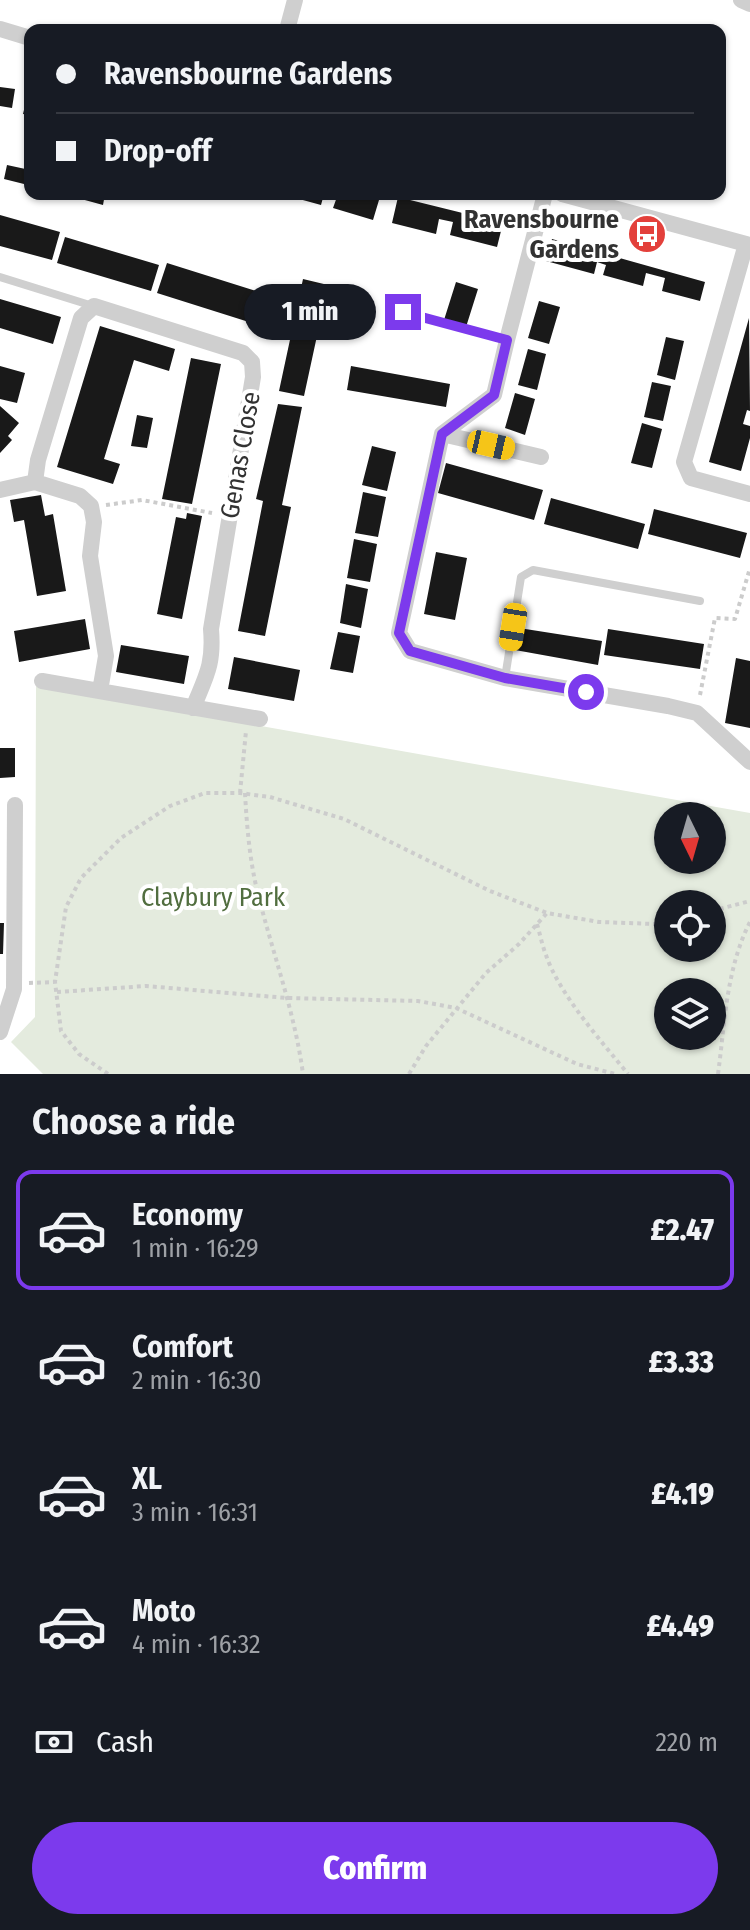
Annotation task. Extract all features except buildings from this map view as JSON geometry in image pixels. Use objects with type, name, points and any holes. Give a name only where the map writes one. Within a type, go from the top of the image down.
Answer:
[{"type":"street","points":[[289,24],[295,0]]},
{"type":"street","points":[[741,0],[750,4]]},
{"type":"street","points":[[0,29],[24,36]]},
{"type":"street","points":[[543,200],[494,395],[442,434],[399,633],[410,651],[505,678],[697,713],[750,762]]},
{"type":"street","points":[[584,200],[748,244],[684,462],[691,478],[750,494]]},
{"type":"street","points":[[35,482],[38,460],[81,318],[94,306]]},
{"type":"street","name":"Genas Close","points":[[94,306],[243,353],[252,362],[253,377],[211,629],[210,668],[193,708]]},
{"type":"street","points":[[442,434],[541,457]]},
{"type":"street","points":[[0,490],[35,482],[80,496],[91,506],[94,522],[90,556],[106,656],[100,691]]},
{"type":"street","points":[[42,681],[254,718]]},
{"type":"street","points":[[0,1032],[14,989],[7,910],[15,805]]},
{"type":"lane","points":[[0,277],[94,306]]},
{"type":"lane","points":[[403,312],[507,340]]},
{"type":"lane","points":[[505,678],[521,577],[533,570],[700,601]]},
{"type":"path","points":[[91,506],[142,500],[230,517]]},
{"type":"path","points":[[697,713],[715,618],[735,619],[750,568]]},
{"type":"path","points":[[254,718],[243,793],[248,836],[258,896],[287,998],[303,1074]]},
{"type":"path","points":[[108,1074],[79,1054],[61,1031],[55,982],[66,907],[81,878],[121,838],[170,806],[205,793],[270,797],[344,819],[490,891],[547,913],[599,922],[654,924]]},
{"type":"path","points":[[726,907],[750,901]]},
{"type":"path","points":[[409,1074],[426,1046],[486,973],[519,944],[547,913]]},
{"type":"path","points":[[718,1074],[731,975],[750,922]]},
{"type":"path","points":[[537,924],[546,957],[562,986],[628,1074]]},
{"type":"path","points":[[14,983],[55,982]]},
{"type":"path","points":[[56,992],[146,986],[287,998],[418,1001],[456,1008],[577,1064],[615,1074]]},
{"type":"green space","name":"Claybury Park","points":[[36,686],[688,802],[654,802],[654,874],[726,874],[726,809],[750,813],[750,1074],[43,1074],[11,1042],[35,1017]]},
{"type":"place","name":"Ravensbourne Gardens","points":[[647,234]]},
{"type":"route","points":[[403,312],[507,340],[494,395],[442,434],[399,633],[410,651],[505,678],[586,692]]}]
